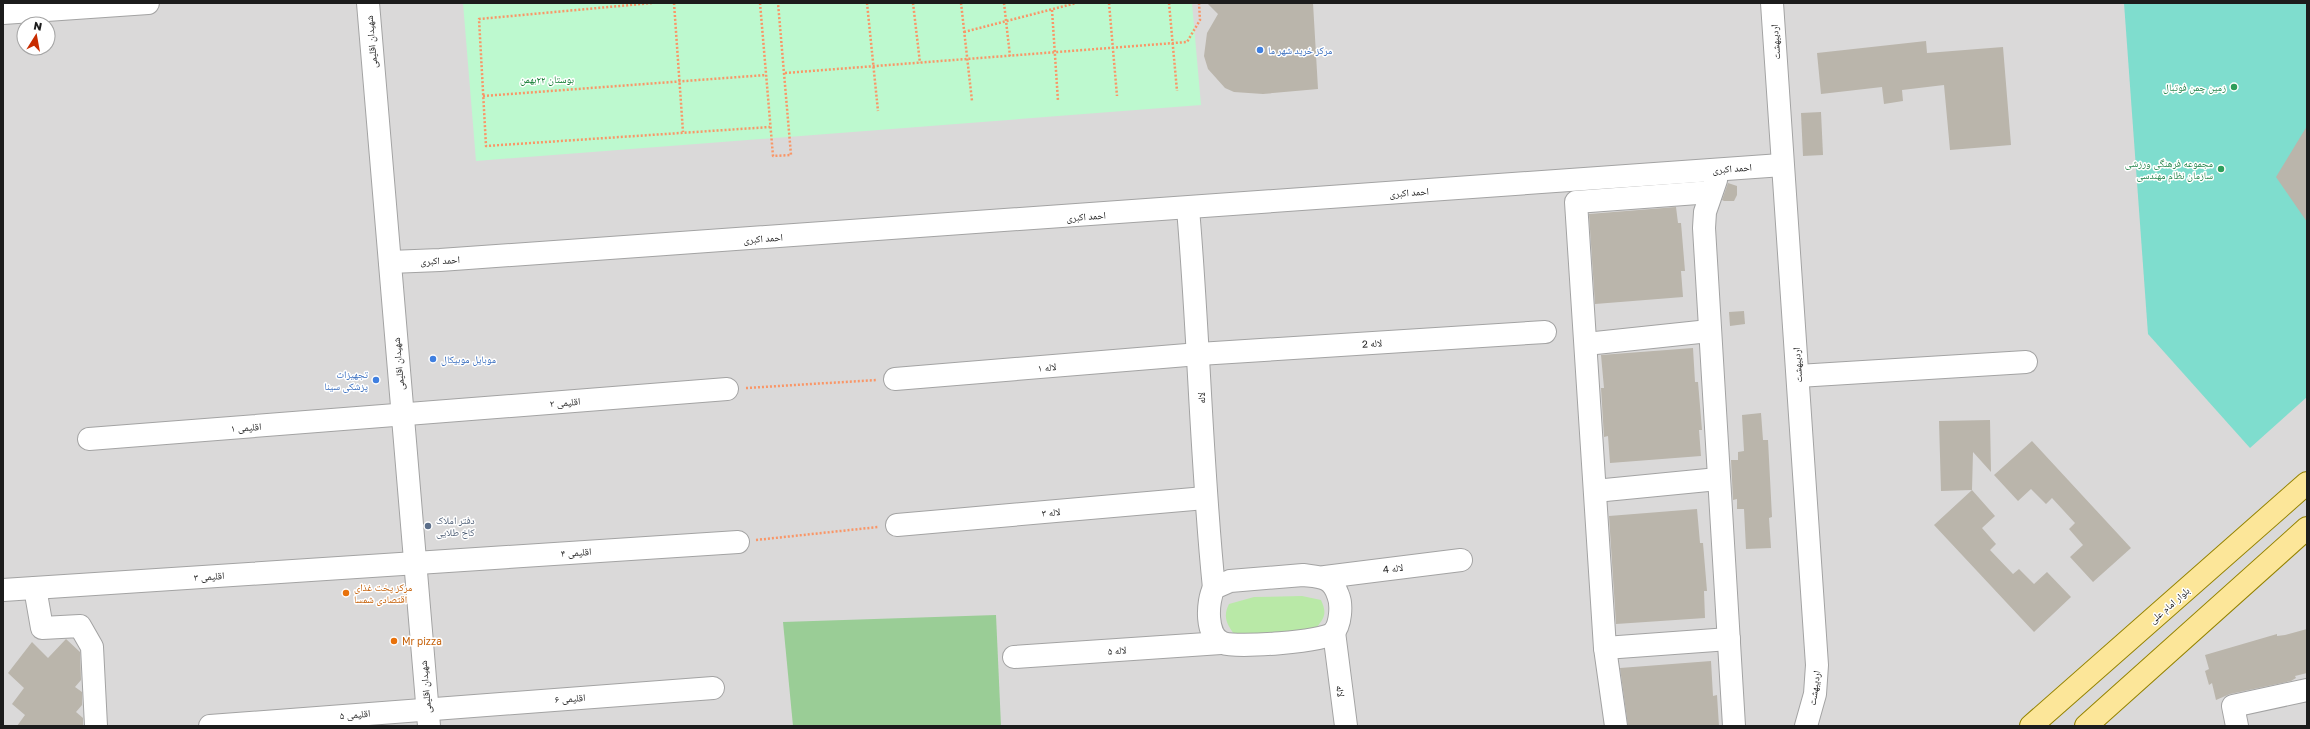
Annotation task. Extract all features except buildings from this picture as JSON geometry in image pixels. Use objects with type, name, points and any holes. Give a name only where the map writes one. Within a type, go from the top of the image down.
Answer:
[{"type":"main road","name":"بلوار امام علی","points":[[2031,726],[2307,484]]},
{"type":"main road","points":[[2086,726],[2307,528]]},
{"type":"street","points":[[3,13],[148,3]]},
{"type":"street","name":"شهیدان اقلیمی","points":[[368,3],[428,717]]},
{"type":"street","name":"اردیبهشت","points":[[1772,3],[1817,664],[1815,694],[1806,726]]},
{"type":"street","name":"احمد اکبری","points":[[390,262],[448,260],[1188,209],[1782,165]]},
{"type":"street","points":[[1718,169],[1705,212],[1704,228],[1709,332],[1734,726]]},
{"type":"street","points":[[1616,726],[1606,648],[1576,202],[1711,192]]},
{"type":"street","name":"لاله","points":[[1188,209],[1199,354],[1205,498],[1214,588]]},
{"type":"street","name":"لاله 2","points":[[1199,354],[1544,332]]},
{"type":"street","points":[[1586,344],[1709,332]]},
{"type":"street","name":"لاله ۱","points":[[895,379],[1199,354]]},
{"type":"street","points":[[1798,376],[2026,362]]},
{"type":"street","name":"اقلیمی ۲","points":[[403,415],[727,389]]},
{"type":"street","name":"اقلیمی ۱","points":[[89,439],[403,415]]},
{"type":"street","points":[[1595,491],[1718,479]]},
{"type":"street","name":"لاله ۳","points":[[897,525],[1205,498]]},
{"type":"street","name":"اقلیمی ۴","points":[[415,562],[738,542]]},
{"type":"street","name":"لاله 4","points":[[1214,588],[1230,581],[1303,576],[1325,577],[1461,560]]},
{"type":"street","name":"اقلیمی ۳","points":[[3,590],[415,562]]},
{"type":"street","points":[[1325,577],[1333,582],[1339,596],[1339,618],[1334,632]]},
{"type":"street","points":[[35,588],[42,628],[80,626],[92,647],[96,726]]},
{"type":"street","points":[[1214,588],[1209,598],[1209,618],[1213,634],[1221,643]]},
{"type":"street","name":"لاله","points":[[1334,632],[1346,726]]},
{"type":"street","name":"لاله ۵","points":[[1014,657],[1221,643],[1234,645],[1312,640],[1326,637],[1334,632]]},
{"type":"street","points":[[1606,648],[1729,639]]},
{"type":"street","name":"اقلیمی ۶","points":[[428,717],[713,688]]},
{"type":"street","points":[[2237,726],[2233,706],[2307,690]]},
{"type":"street","name":"اقلیمی ۵","points":[[210,726],[428,717]]},
{"type":"path","points":[[652,3],[479,19],[486,146],[770,127]]},
{"type":"path","points":[[674,3],[683,132]]},
{"type":"path","points":[[760,3],[772,156],[791,155],[778,3]]},
{"type":"path","points":[[868,3],[878,111]]},
{"type":"path","points":[[913,3],[920,62]]},
{"type":"path","points":[[961,3],[972,101]]},
{"type":"path","points":[[1004,3],[1010,56]]},
{"type":"path","points":[[964,32],[1076,3]]},
{"type":"path","points":[[1109,3],[1117,96]]},
{"type":"path","points":[[1169,3],[1177,91]]},
{"type":"path","points":[[785,73],[1186,42],[1200,20],[1200,3]]},
{"type":"path","points":[[1052,10],[1056,52],[1058,101]]},
{"type":"path","points":[[483,96],[766,75]]},
{"type":"path","points":[[727,389],[895,379]]},
{"type":"path","points":[[738,542],[897,525]]},
{"type":"shaded area","points":[[3,3],[2307,3],[2307,726],[3,726]]},
{"type":"shaded area","name":"مجموعه فرهنگی ورزشی سازمان نظام مهندسی","points":[[2124,3],[2307,3],[2307,397],[2250,448],[2148,334]]},
{"type":"green space","name":"بوستان ۲۲بهمن","points":[[463,3],[1192,3],[1201,105],[476,161]]},
{"type":"green space","points":[[1302,596],[1321,600],[1323,605],[1323,618],[1315,629],[1273,634],[1234,634],[1227,623],[1226,612],[1229,604],[1254,597]]},
{"type":"green space","points":[[996,615],[1001,726],[793,726],[783,622]]},
{"type":"place","name":"مرکز خرید شهر ما","points":[[1260,50]]},
{"type":"place","name":"زمین چمن فوتبال","points":[[2234,87]]},
{"type":"place","name":"مجموعه فرهنگی ورزشی سازمان نظام مهندسی","points":[[2221,169]]},
{"type":"place","name":"موبایل موبیکال","points":[[433,359]]},
{"type":"place","name":"تجهیزات پزشکی سینا","points":[[376,380]]},
{"type":"place","name":"دفتر املاک کاخ طلایی","points":[[428,526]]},
{"type":"place","name":"مرکز پخت غذای اقتصادی شمسا","points":[[346,593]]},
{"type":"place","name":"Mr pizza","points":[[394,641]]}]
